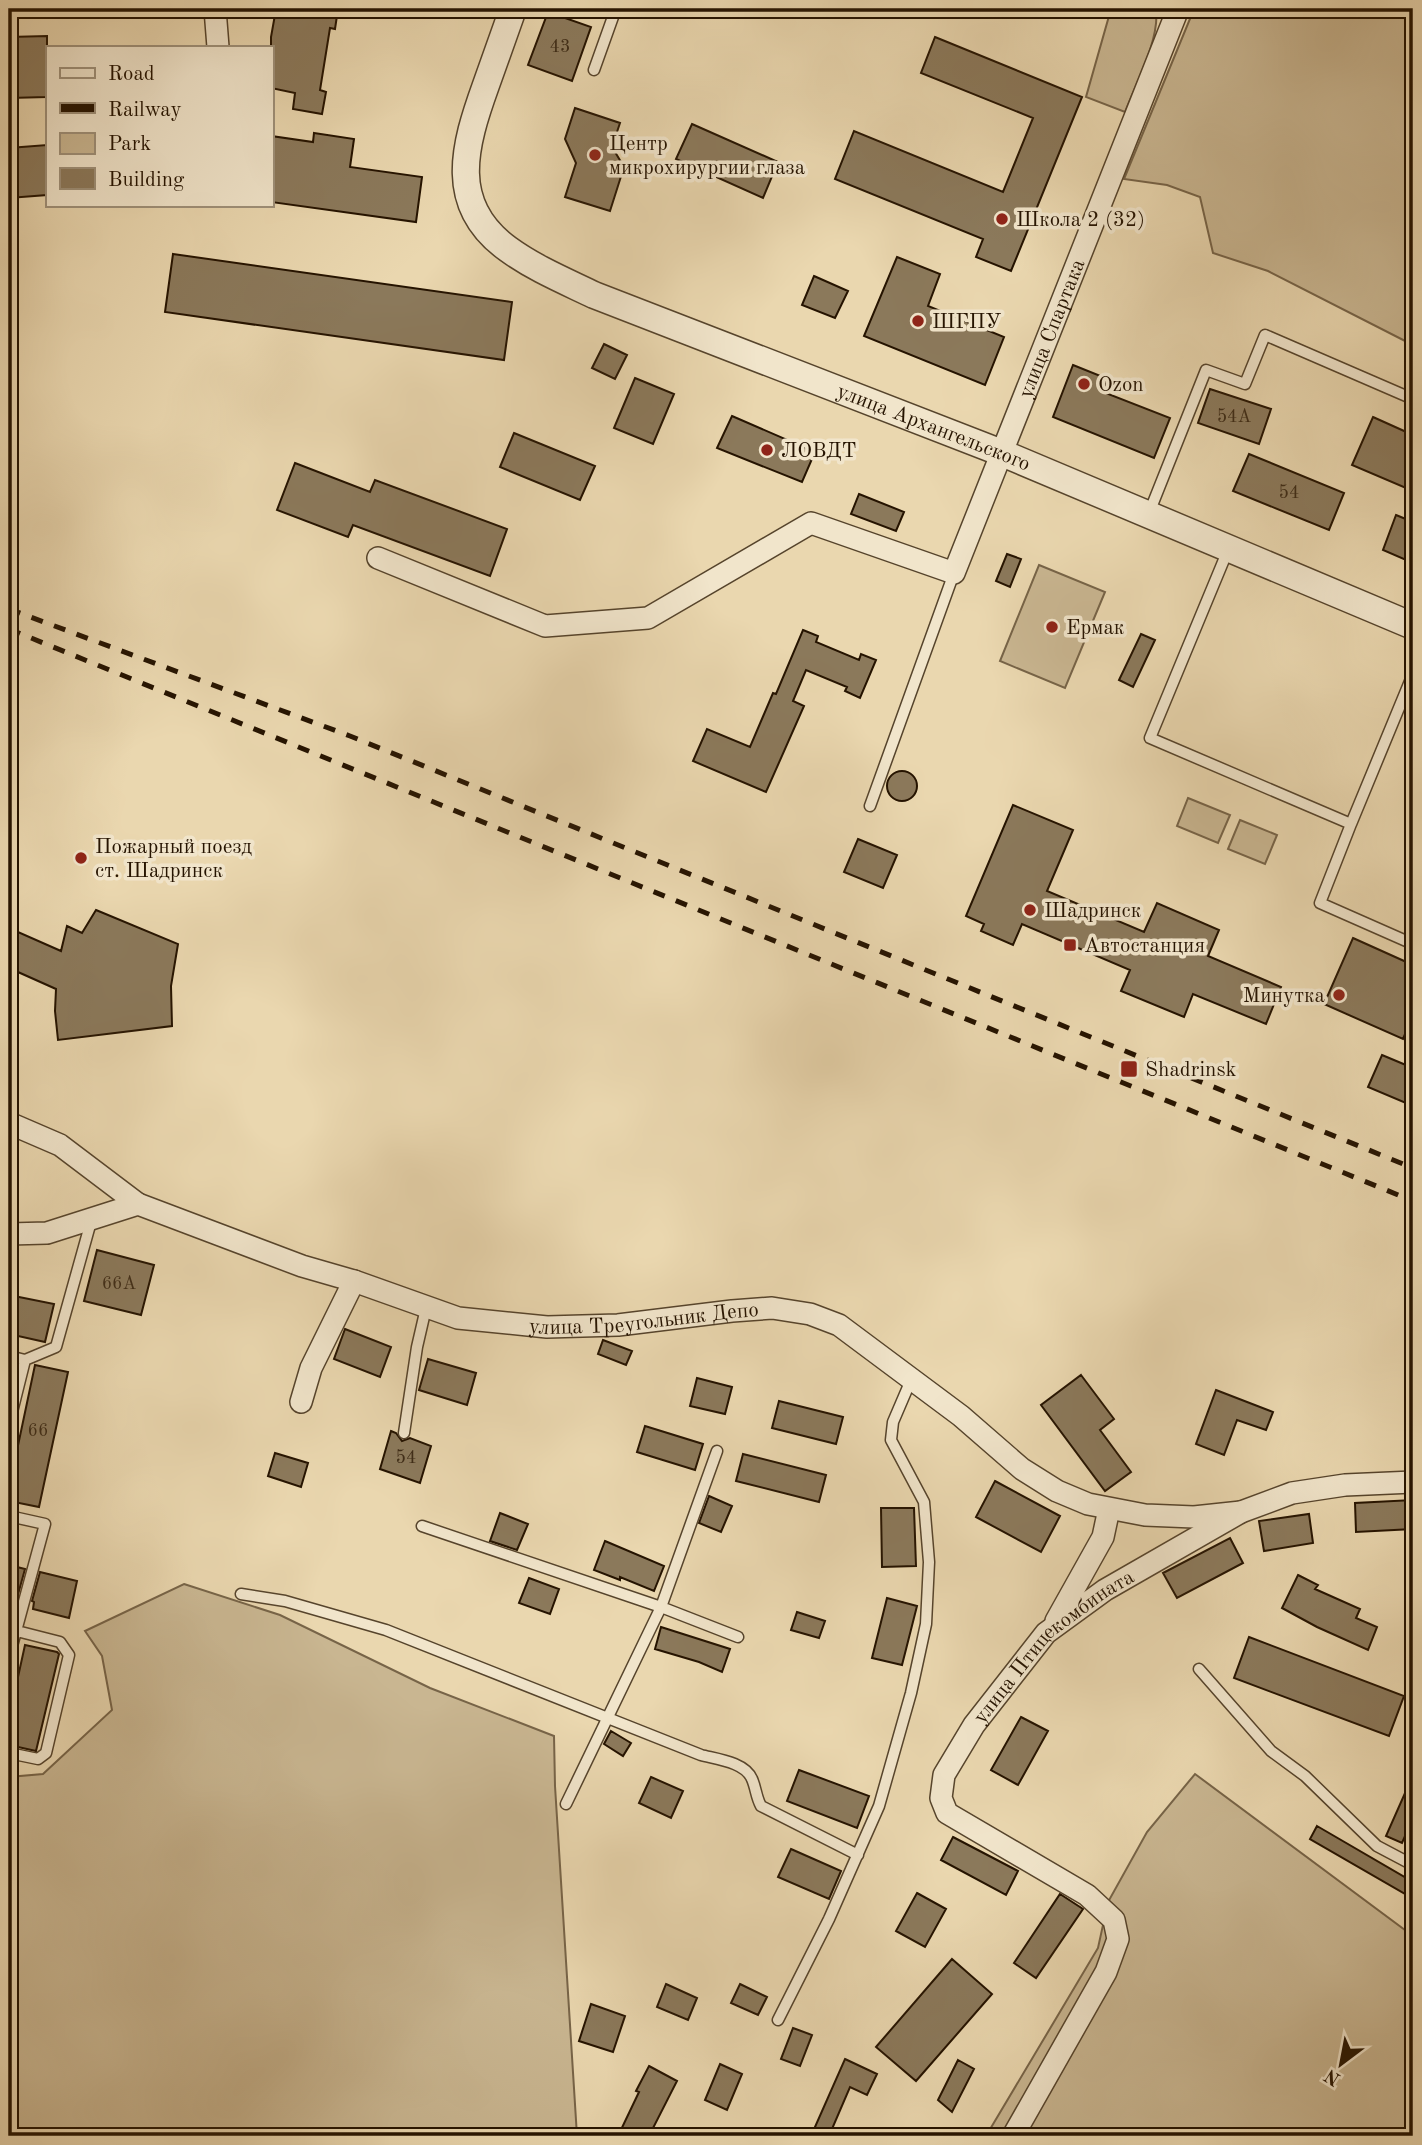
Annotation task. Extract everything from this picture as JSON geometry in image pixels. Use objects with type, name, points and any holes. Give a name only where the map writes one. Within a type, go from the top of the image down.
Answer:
[{"type":"street","points":[[215,9],[218,46]]},
{"type":"street","name":"улица Архангельского","points":[[513,9],[471,129],[465,174],[471,207],[488,231],[508,249],[535,266],[594,295],[1002,453],[1413,626]]},
{"type":"street","name":"улица Спартака","points":[[954,573],[1178,9]]},
{"type":"street","points":[[378,558],[545,626],[648,618],[811,523],[954,573]]},
{"type":"street","name":"улица Треугольник Депо","points":[[9,1123],[60,1145],[138,1203],[302,1266],[354,1281],[458,1318],[547,1327],[618,1325],[772,1308],[810,1314],[839,1325],[961,1416],[1022,1469],[1057,1491],[1088,1504],[1145,1515],[1194,1517],[1241,1512]]},
{"type":"street","points":[[9,1234],[47,1233],[138,1203]]},
{"type":"street","points":[[301,1402],[311,1368],[354,1281]]},
{"type":"street","name":"улица Птицекомбината","points":[[1013,2136],[1106,1972],[1118,1939],[1114,1920],[1087,1895],[947,1813],[941,1798],[944,1775],[974,1725],[1046,1633],[1105,1590],[1241,1512],[1292,1493],[1345,1485],[1413,1482]]},
{"type":"street","points":[[1052,1629],[1103,1537],[1109,1509]]},
{"type":"lane","points":[[594,70],[615,11],[601,9]]},
{"type":"lane","points":[[1149,513],[1206,370],[1245,384],[1265,335],[1413,399]]},
{"type":"lane","points":[[1229,547],[1150,738],[1351,824]]},
{"type":"lane","points":[[870,806],[954,573]]},
{"type":"lane","points":[[1413,674],[1320,902],[1413,944]]},
{"type":"lane","points":[[9,1356],[25,1360],[56,1348],[92,1218]]},
{"type":"lane","points":[[404,1433],[417,1347],[426,1308]]},
{"type":"lane","points":[[9,1424],[25,1360]]},
{"type":"lane","points":[[778,2020],[879,1807],[911,1693],[926,1624],[929,1562],[925,1502],[891,1440],[894,1422],[911,1380]]},
{"type":"lane","points":[[566,1804],[661,1607],[717,1451]]},
{"type":"lane","points":[[9,1516],[45,1524],[12,1629],[9,1657]]},
{"type":"lane","points":[[422,1526],[661,1607],[738,1637]]},
{"type":"lane","points":[[241,1594],[285,1601],[386,1630],[701,1755],[740,1767],[751,1776],[761,1806],[858,1855]]},
{"type":"lane","points":[[9,1753],[38,1759],[46,1753],[69,1655],[60,1642],[12,1629]]},
{"type":"lane","points":[[1199,1669],[1271,1751],[1305,1776],[1377,1846],[1413,1866]]},
{"type":"green space","points":[[1111,9],[1156,9],[1151,47],[1125,112],[1086,97]]},
{"type":"green space","points":[[1194,9],[1413,9],[1413,345],[1268,271],[1213,253],[1200,197],[1167,185],[1124,179]]},
{"type":"green space","name":"Ермак","points":[[1039,565],[1105,592],[1065,688],[1000,661]]},
{"type":"green space","points":[[1188,798],[1230,815],[1218,843],[1177,826]]},
{"type":"green space","points":[[1240,820],[1277,835],[1265,864],[1228,849]]},
{"type":"green space","points":[[184,1584],[280,1615],[430,1688],[554,1736],[577,2136],[9,2136],[9,1777],[43,1774],[112,1710],[102,1656],[85,1631]]},
{"type":"green space","points":[[1195,1774],[1413,1936],[1413,2136],[986,2136],[1098,1948],[1108,1902],[1147,1832]]},
{"type":"building","points":[[276,9],[338,9],[335,29],[330,28],[320,90],[326,92],[322,114],[293,109],[295,93],[273,88],[271,37]]},
{"type":"building","points":[[548,12],[591,27],[572,81],[528,65]]},
{"type":"building","points":[[47,36],[46,97],[9,98],[9,37]]},
{"type":"building","points":[[935,37],[1082,97],[1011,271],[976,257],[983,239],[835,179],[854,131],[1003,192],[1033,118],[921,73]]},
{"type":"building","name":"Центр микрохирургии глаза","points":[[575,108],[620,123],[612,147],[624,167],[610,211],[565,197],[576,163],[565,139]]},
{"type":"building","points":[[692,124],[778,162],[763,198],[676,159]]},
{"type":"building","points":[[314,133],[354,139],[350,167],[422,177],[416,222],[273,202],[273,136],[313,142]]},
{"type":"building","points":[[46,145],[46,195],[9,198],[9,148]]},
{"type":"building","points":[[173,254],[512,302],[504,360],[165,312]]},
{"type":"building","name":"ШГПУ","points":[[897,257],[940,274],[928,306],[1004,337],[985,385],[864,336]]},
{"type":"building","points":[[814,276],[848,291],[835,318],[802,305]]},
{"type":"building","points":[[604,344],[627,355],[615,379],[592,368]]},
{"type":"building","points":[[1073,365],[1108,379],[1103,392],[1170,418],[1154,458],[1053,417]]},
{"type":"building","points":[[635,378],[674,394],[653,444],[614,428]]},
{"type":"building","points":[[1210,389],[1271,409],[1259,444],[1198,423]]},
{"type":"building","name":"ЛОВДТ","points":[[732,416],[815,452],[802,482],[717,448]]},
{"type":"building","points":[[1373,417],[1413,435],[1413,491],[1352,465]]},
{"type":"building","points":[[514,433],[595,466],[580,500],[500,467]]},
{"type":"building","points":[[1249,454],[1344,493],[1329,530],[1233,491]]},
{"type":"building","points":[[295,463],[370,492],[375,480],[507,529],[490,576],[353,525],[348,537],[277,510]]},
{"type":"building","points":[[859,494],[904,512],[896,531],[851,514]]},
{"type":"building","points":[[1396,515],[1413,522],[1413,563],[1383,550]]},
{"type":"building","points":[[1007,554],[1021,559],[1010,587],[996,581]]},
{"type":"building","points":[[803,630],[818,636],[816,642],[859,660],[861,654],[876,660],[860,698],[845,691],[847,687],[806,670],[793,701],[804,706],[766,792],[693,761],[707,729],[750,747]]},
{"type":"building","points":[[1141,634],[1155,640],[1133,687],[1119,680]]},
{"type":"building","points":[[902,771],[908,772],[916,780],[916,792],[908,800],[902,801],[896,800],[888,792],[887,786],[888,780],[896,772]]},
{"type":"building","name":"Шадринск","points":[[1013,805],[1073,830],[1047,891],[1144,932],[1157,903],[1219,930],[1208,956],[1281,987],[1266,1024],[1193,994],[1184,1017],[1121,991],[1130,970],[1022,924],[1013,945],[981,931],[984,924],[966,916]]},
{"type":"building","points":[[858,839],[897,855],[883,888],[844,872]]},
{"type":"building","points":[[96,910],[178,944],[171,986],[172,1026],[58,1040],[56,989],[9,968],[9,928],[61,951],[67,926],[82,933]]},
{"type":"building","points":[[1353,938],[1413,965],[1413,1015],[1403,1039],[1324,1004]]},
{"type":"building","points":[[1382,1055],[1413,1068],[1413,1106],[1368,1087]]},
{"type":"building","points":[[97,1250],[154,1265],[141,1315],[84,1301]]},
{"type":"building","points":[[9,1295],[54,1304],[45,1342],[9,1334]]},
{"type":"building","points":[[345,1329],[391,1347],[380,1377],[334,1359]]},
{"type":"building","points":[[603,1340],[632,1351],[626,1365],[598,1354]]},
{"type":"building","points":[[428,1359],[476,1373],[467,1405],[419,1390]]},
{"type":"building","points":[[35,1365],[68,1372],[39,1507],[9,1501],[9,1488]]},
{"type":"building","points":[[1081,1375],[1114,1419],[1100,1430],[1131,1472],[1105,1491],[1041,1405]]},
{"type":"building","points":[[697,1378],[732,1387],[725,1414],[690,1406]]},
{"type":"building","points":[[1216,1390],[1273,1412],[1266,1430],[1237,1420],[1224,1455],[1196,1444]]},
{"type":"building","points":[[779,1401],[843,1417],[836,1444],[772,1428]]},
{"type":"building","points":[[645,1426],[703,1444],[695,1470],[637,1452]]},
{"type":"building","points":[[391,1431],[402,1441],[410,1438],[431,1446],[420,1483],[380,1469]]},
{"type":"building","points":[[275,1453],[308,1463],[301,1487],[268,1476]]},
{"type":"building","points":[[743,1454],[826,1475],[819,1502],[736,1481]]},
{"type":"building","points":[[995,1481],[1060,1516],[1041,1552],[976,1517]]},
{"type":"building","points":[[709,1496],[732,1506],[721,1532],[699,1523]]},
{"type":"building","points":[[1413,1500],[1413,1529],[1356,1532],[1355,1503]]},
{"type":"building","points":[[881,1508],[914,1508],[916,1566],[882,1567]]},
{"type":"building","points":[[500,1513],[528,1524],[517,1550],[490,1541]]},
{"type":"building","points":[[1309,1514],[1313,1543],[1264,1551],[1259,1521]]},
{"type":"building","points":[[1230,1538],[1243,1563],[1177,1598],[1163,1573]]},
{"type":"building","points":[[605,1541],[664,1566],[654,1591],[594,1570]]},
{"type":"building","points":[[9,1565],[25,1569],[17,1598],[9,1596]]},
{"type":"building","points":[[40,1572],[77,1581],[69,1618],[33,1609],[32,1601]]},
{"type":"building","points":[[1298,1575],[1318,1585],[1315,1589],[1360,1609],[1356,1618],[1377,1627],[1368,1650],[1282,1608]]},
{"type":"building","points":[[529,1578],[559,1589],[550,1614],[519,1603]]},
{"type":"building","points":[[887,1598],[917,1606],[902,1665],[872,1658]]},
{"type":"building","points":[[797,1612],[825,1621],[819,1638],[791,1630]]},
{"type":"building","points":[[661,1627],[730,1649],[722,1672],[655,1649]]},
{"type":"building","points":[[1249,1637],[1404,1696],[1389,1736],[1234,1678]]},
{"type":"building","points":[[25,1645],[59,1654],[36,1751],[9,1745],[9,1718]]},
{"type":"building","points":[[1021,1717],[1048,1731],[1018,1785],[991,1770]]},
{"type":"building","points":[[611,1731],[631,1743],[623,1756],[604,1744]]},
{"type":"building","points":[[799,1770],[869,1796],[857,1828],[787,1801]]},
{"type":"building","points":[[1413,1775],[1413,1818],[1402,1843],[1386,1836]]},
{"type":"building","points":[[651,1777],[683,1791],[671,1818],[639,1803]]},
{"type":"building","points":[[1317,1826],[1413,1882],[1407,1895],[1310,1839]]},
{"type":"building","points":[[953,1837],[1018,1871],[1006,1895],[941,1860]]},
{"type":"building","points":[[791,1849],[841,1871],[829,1899],[778,1877]]},
{"type":"building","points":[[917,1893],[946,1909],[925,1947],[896,1931]]},
{"type":"building","points":[[1060,1894],[1083,1909],[1036,1978],[1014,1963]]},
{"type":"building","points":[[952,1959],[992,1994],[916,2081],[876,2047]]},
{"type":"building","points":[[666,1984],[697,1998],[688,2020],[657,2007]]},
{"type":"building","points":[[740,1984],[767,1997],[758,2015],[731,2003]]},
{"type":"building","points":[[591,2004],[625,2016],[613,2052],[579,2041]]},
{"type":"building","points":[[793,2028],[812,2035],[800,2066],[781,2059]]},
{"type":"building","points":[[845,2059],[877,2074],[867,2095],[850,2087],[829,2136],[811,2136]]},
{"type":"building","points":[[958,2060],[974,2069],[952,2112],[938,2100]]},
{"type":"building","points":[[720,2064],[742,2074],[727,2110],[705,2100]]},
{"type":"building","points":[[649,2066],[677,2081],[649,2136],[618,2136],[639,2092],[636,2091]]},
{"type":"railway","points":[[9,609],[350,736],[1413,1168]]},
{"type":"railway","points":[[9,629],[1413,1201]]},
{"type":"place","name":"Центр микрохирургии глаза","points":[[595,155]]},
{"type":"place","name":"Школа 2 (32)","points":[[1002,219]]},
{"type":"place","name":"ШГПУ","points":[[918,321]]},
{"type":"place","name":"Ozon","points":[[1084,384]]},
{"type":"place","name":"ЛОВДТ","points":[[767,450]]},
{"type":"place","name":"Ермак","points":[[1052,627]]},
{"type":"place","name":"Пожарный поезд ст. Шадринск","points":[[81,858]]},
{"type":"place","name":"Шадринск","points":[[1030,910]]},
{"type":"place","name":"Автостанция","points":[[1070,945]]},
{"type":"place","name":"Минутка","points":[[1339,995]]},
{"type":"place","name":"Shadrinsk","points":[[1129,1069]]}]
